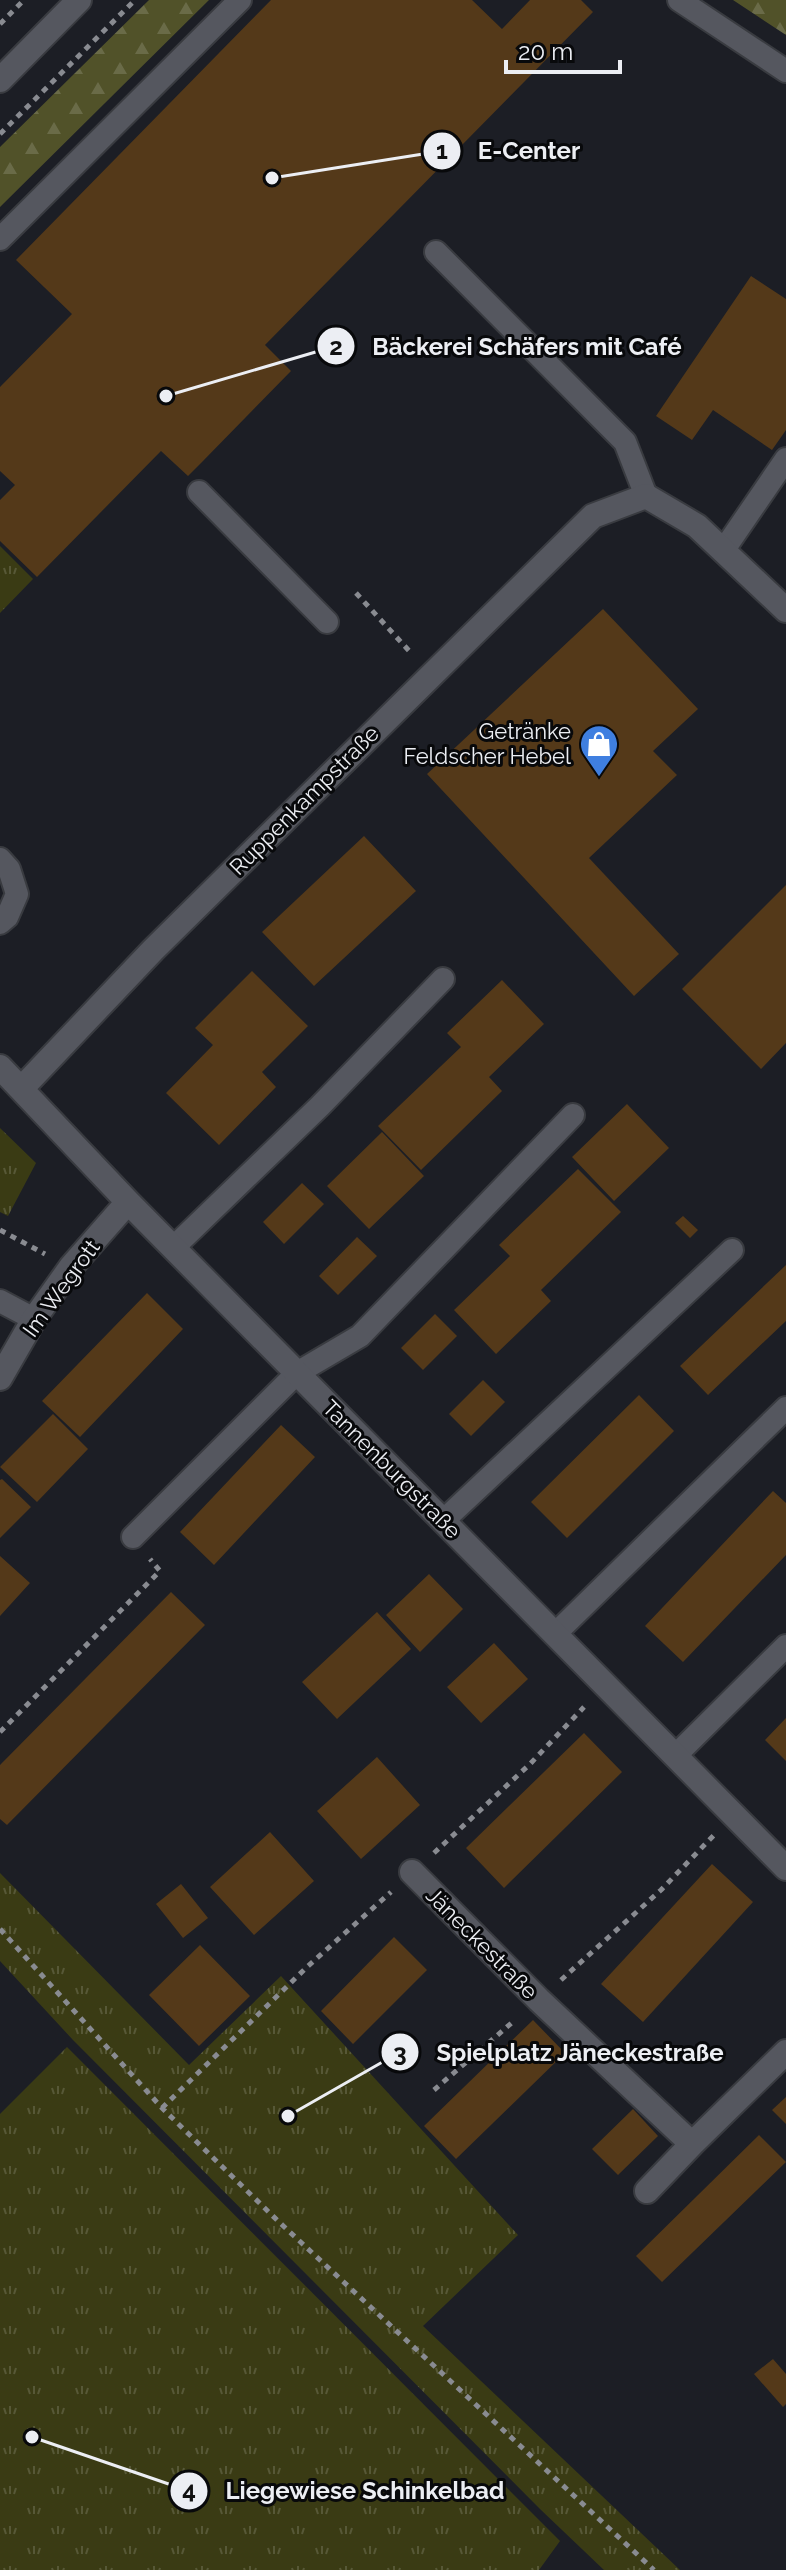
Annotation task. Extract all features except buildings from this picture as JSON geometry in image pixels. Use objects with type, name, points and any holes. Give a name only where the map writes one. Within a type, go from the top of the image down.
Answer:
[{"type":"street","points":[[0,80],[79,0]]},
{"type":"street","points":[[646,496],[697,526],[786,610]]},
{"type":"street","name":"Ruppenkampstraße","points":[[22,1088],[153,950],[593,516],[646,496]]},
{"type":"street","name":"Tannenburgstraße","points":[[0,1067],[173,1248],[786,1868]]},
{"type":"street","name":"Im Wegrott","points":[[0,1378],[34,1319],[71,1267],[128,1202]]},
{"type":"street","name":"Jäneckestraße","points":[[412,1872],[539,2000],[692,2144]]},
{"type":"street","points":[[647,2191],[786,2052]]},
{"type":"lane","points":[[0,239],[240,0]]},
{"type":"lane","points":[[679,0],[786,71]]},
{"type":"lane","points":[[436,252],[625,442],[646,496]]},
{"type":"lane","points":[[723,551],[786,459]]},
{"type":"lane","points":[[199,492],[327,622]]},
{"type":"lane","points":[[0,859],[9,869],[17,894],[7,917],[0,923]]},
{"type":"lane","points":[[173,1248],[320,1106],[443,979]]},
{"type":"lane","points":[[133,1537],[297,1373],[360,1336],[573,1115]]},
{"type":"lane","points":[[443,1521],[732,1250]]},
{"type":"lane","points":[[0,1301],[34,1319]]},
{"type":"lane","points":[[555,1634],[786,1408]]},
{"type":"lane","points":[[675,1756],[786,1646]]},
{"type":"path","points":[[0,24],[24,0]]},
{"type":"path","points":[[0,134],[135,0]]},
{"type":"path","points":[[356,593],[432,675]]},
{"type":"path","points":[[0,1230],[71,1267]]},
{"type":"path","points":[[0,1732],[160,1571],[133,1537]]},
{"type":"path","name":"Jäneckestraße","points":[[162,2108],[308,1966],[530,1764],[605,1685]]},
{"type":"path","points":[[434,2090],[661,1890],[733,1815]]},
{"type":"path","points":[[0,1929],[162,2108],[279,2222],[654,2570]]},
{"type":"green space","points":[[149,0],[209,0],[0,207],[0,147]]},
{"type":"green space","points":[[733,0],[786,0],[786,35]]},
{"type":"green space","points":[[0,546],[33,579],[0,613]]},
{"type":"green space","points":[[0,1128],[36,1163],[8,1216],[0,1212]]},
{"type":"green space","points":[[0,1873],[189,2065],[281,1976],[518,2235],[423,2326],[680,2570],[604,2570],[73,2040],[0,1961]]},
{"type":"green space","points":[[67,2047],[560,2541],[539,2570],[0,2570],[0,2114]]},
{"type":"place","name":"E-Center","points":[[272,178]]},
{"type":"place","name":"Bäckerei Schäfers mit Café","points":[[166,396]]},
{"type":"place","name":"Getränke Feldscher Hebel","points":[[599,778]]},
{"type":"place","name":"Spielplatz Jäneckestraße","points":[[288,2116]]},
{"type":"place","name":"Liegewiese Schinkelbad","points":[[32,2437]]}]
